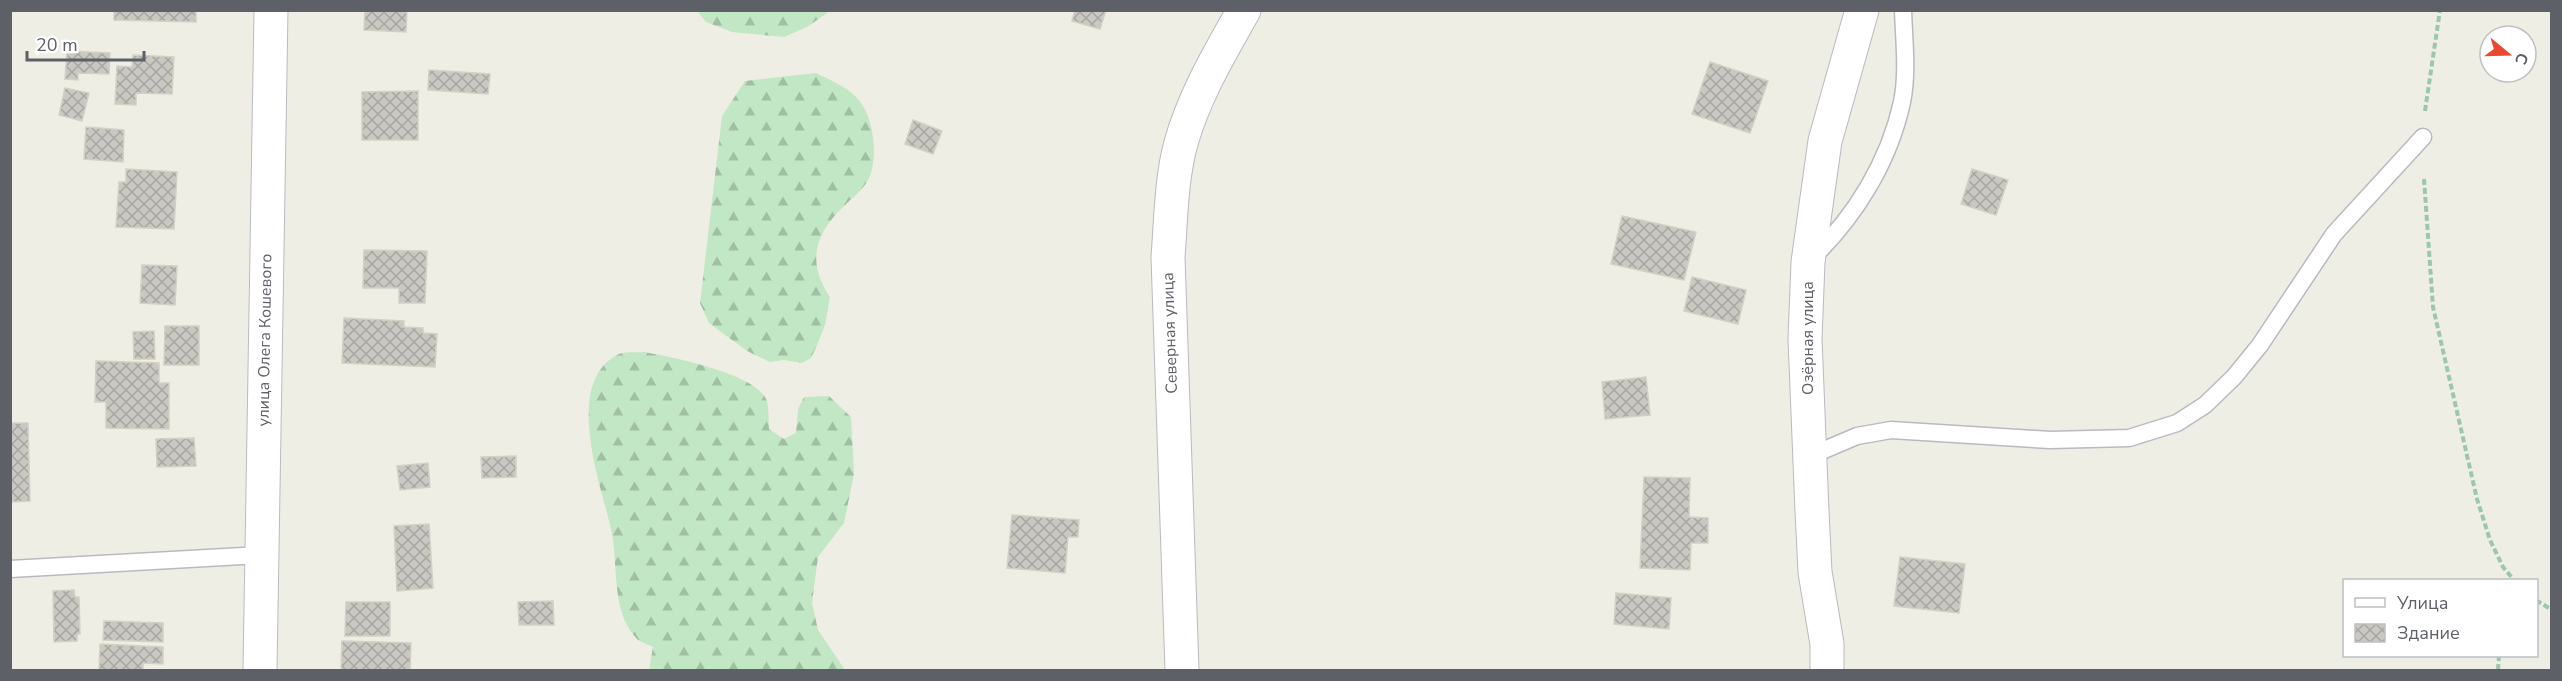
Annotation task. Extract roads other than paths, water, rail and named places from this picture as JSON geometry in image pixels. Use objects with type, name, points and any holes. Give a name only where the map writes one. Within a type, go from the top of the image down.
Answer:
[{"type":"street","name":"улица Олега Кошевого","points":[[260,670],[271,10]]},
{"type":"street","name":"Северная улица","points":[[1182,670],[1168,257],[1172,199],[1181,144],[1217,59],[1244,10]]},
{"type":"street","name":"Озёрная улица","points":[[1827,670],[1827,644],[1815,572],[1805,339],[1808,262],[1825,141],[1862,10]]},
{"type":"lane","points":[[1217,59],[1232,10]]},
{"type":"lane","points":[[1808,262],[1856,207],[1874,177],[1891,137],[1902,101],[1903,10]]},
{"type":"lane","points":[[1810,456],[1857,436],[1890,430],[2050,440],[2129,438],[2177,423],[2205,405],[2234,377],[2260,345],[2334,234],[2423,137]]},
{"type":"lane","points":[[10,569],[261,555]]}]
